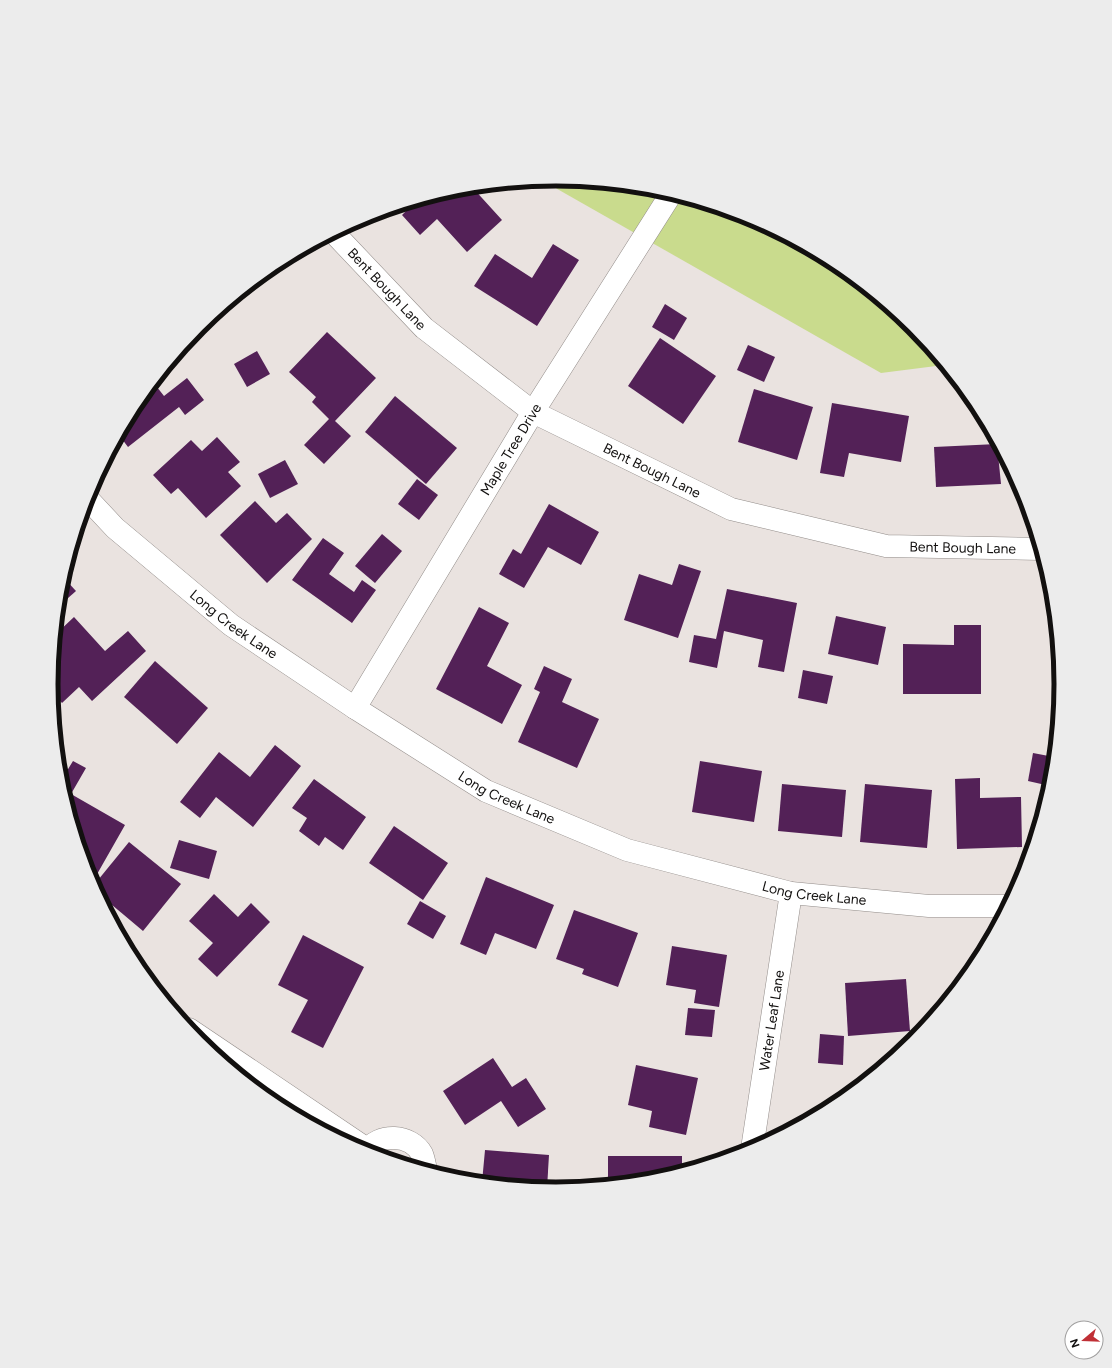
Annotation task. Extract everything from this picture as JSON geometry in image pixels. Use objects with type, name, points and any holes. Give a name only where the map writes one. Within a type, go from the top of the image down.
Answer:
[{"type":"street","name":"Maple Tree Drive","points":[[354,708],[533,412],[668,199]]},
{"type":"street","name":"Bent Bough Lane","points":[[337,236],[424,328],[533,412],[731,509],[886,546],[1035,549]]},
{"type":"street","name":"Long Creek Lane","points":[[92,503],[115,528],[231,625],[354,708],[486,791],[627,850],[791,893],[929,906],[1002,906]]},
{"type":"street","name":"Water Leaf Lane","points":[[753,1141],[791,893]]},
{"type":"street","points":[[217,1048],[345,1135]]},
{"type":"street","points":[[372,1147],[380,1140],[396,1137],[411,1142],[422,1154],[425,1164]]},
{"type":"green space","points":[[552,186],[621,190],[685,203],[716,212],[747,224],[776,237],[805,253],[833,270],[884,310],[908,332],[938,366],[881,373]]},
{"type":"building","points":[[477,193],[502,220],[467,252],[437,219],[420,235],[402,215],[409,208]]},
{"type":"building","points":[[553,244],[579,260],[537,326],[474,286],[495,254],[532,278]]},
{"type":"building","points":[[665,304],[687,318],[674,340],[652,327]]},
{"type":"building","points":[[327,332],[376,378],[335,421],[351,436],[324,464],[304,445],[329,419],[312,402],[316,397],[289,372]]},
{"type":"building","points":[[660,338],[716,376],[683,424],[628,386]]},
{"type":"building","points":[[748,345],[775,357],[764,382],[737,370]]},
{"type":"building","points":[[257,351],[270,374],[247,387],[234,364]]},
{"type":"building","points":[[187,378],[204,400],[185,415],[179,407],[128,447],[122,440],[142,407],[157,387],[164,396]]},
{"type":"building","points":[[754,389],[813,407],[797,460],[738,442]]},
{"type":"building","points":[[395,396],[457,448],[426,484],[365,432]]},
{"type":"building","points":[[832,403],[909,416],[901,462],[849,453],[844,477],[820,473]]},
{"type":"building","points":[[217,437],[240,462],[228,472],[241,486],[206,518],[178,488],[171,494],[153,475],[191,440],[202,451]]},
{"type":"building","points":[[992,444],[998,455],[1001,484],[936,487],[934,447]]},
{"type":"building","points":[[285,460],[298,484],[270,498],[258,474]]},
{"type":"building","points":[[417,479],[438,495],[419,520],[398,504]]},
{"type":"building","points":[[255,501],[276,523],[287,513],[312,539],[267,583],[220,535]]},
{"type":"building","points":[[549,504],[599,532],[581,565],[548,547],[524,588],[499,574],[513,549],[521,554]]},
{"type":"building","points":[[382,534],[402,551],[375,583],[355,566]]},
{"type":"building","points":[[323,538],[344,553],[329,574],[354,592],[362,580],[376,590],[352,623],[292,580]]},
{"type":"building","points":[[679,564],[701,571],[678,638],[624,620],[639,574],[672,585]]},
{"type":"building","points":[[69,583],[76,591],[66,600]]},
{"type":"building","points":[[727,589],[797,603],[784,672],[758,667],[763,640],[724,631],[717,668],[689,662],[694,635],[716,639]]},
{"type":"building","points":[[479,607],[509,623],[487,666],[522,685],[502,724],[436,689]]},
{"type":"building","points":[[836,616],[886,627],[878,665],[828,654]]},
{"type":"building","points":[[74,617],[105,651],[128,631],[146,651],[92,701],[79,687],[62,703],[58,699],[58,684],[61,629]]},
{"type":"building","points":[[954,625],[981,625],[981,694],[903,694],[903,644],[954,645]]},
{"type":"building","points":[[155,661],[208,708],[177,744],[124,697]]},
{"type":"building","points":[[544,666],[572,679],[562,702],[599,719],[577,768],[518,742],[540,692],[534,689]]},
{"type":"building","points":[[803,670],[833,676],[827,704],[798,698]]},
{"type":"building","points":[[275,745],[301,766],[253,827],[216,797],[200,818],[180,802],[219,752],[250,777]]},
{"type":"building","points":[[1033,753],[1049,756],[1043,784],[1028,781]]},
{"type":"building","points":[[73,761],[86,768],[71,794],[125,825],[96,876],[84,844],[75,813],[66,772]]},
{"type":"building","points":[[700,761],[762,771],[754,822],[692,812]]},
{"type":"building","points":[[980,778],[980,798],[1021,797],[1022,847],[957,849],[955,779]]},
{"type":"building","points":[[314,779],[366,817],[343,850],[325,837],[319,846],[299,831],[307,818],[292,808]]},
{"type":"building","points":[[782,784],[846,790],[842,837],[778,831]]},
{"type":"building","points":[[865,784],[932,790],[927,848],[860,842]]},
{"type":"building","points":[[394,826],[448,863],[423,900],[369,863]]},
{"type":"building","points":[[179,840],[217,851],[209,879],[170,868]]},
{"type":"building","points":[[129,842],[181,884],[143,931],[108,901],[98,880]]},
{"type":"building","points":[[486,877],[554,905],[536,949],[495,933],[486,955],[460,944]]},
{"type":"building","points":[[214,894],[238,917],[251,903],[270,922],[217,977],[198,959],[213,943],[189,921]]},
{"type":"building","points":[[420,901],[446,916],[433,939],[407,924]]},
{"type":"building","points":[[574,910],[638,933],[618,987],[582,974],[584,969],[556,959]]},
{"type":"building","points":[[303,935],[364,967],[323,1048],[291,1032],[308,1000],[278,985]]},
{"type":"building","points":[[672,946],[727,955],[719,1007],[694,1003],[696,990],[666,985]]},
{"type":"building","points":[[906,979],[910,1031],[848,1036],[845,983]]},
{"type":"building","points":[[688,1008],[715,1010],[712,1037],[685,1035]]},
{"type":"building","points":[[820,1034],[844,1036],[843,1065],[818,1063]]},
{"type":"building","points":[[493,1058],[512,1087],[526,1078],[546,1109],[518,1127],[501,1101],[465,1125],[443,1091]]},
{"type":"building","points":[[636,1065],[698,1078],[686,1135],[649,1127],[652,1111],[628,1105]]},
{"type":"building","points":[[485,1150],[549,1155],[547,1182],[523,1181],[483,1176]]},
{"type":"building","points":[[608,1156],[682,1156],[682,1166],[608,1179]]}]
